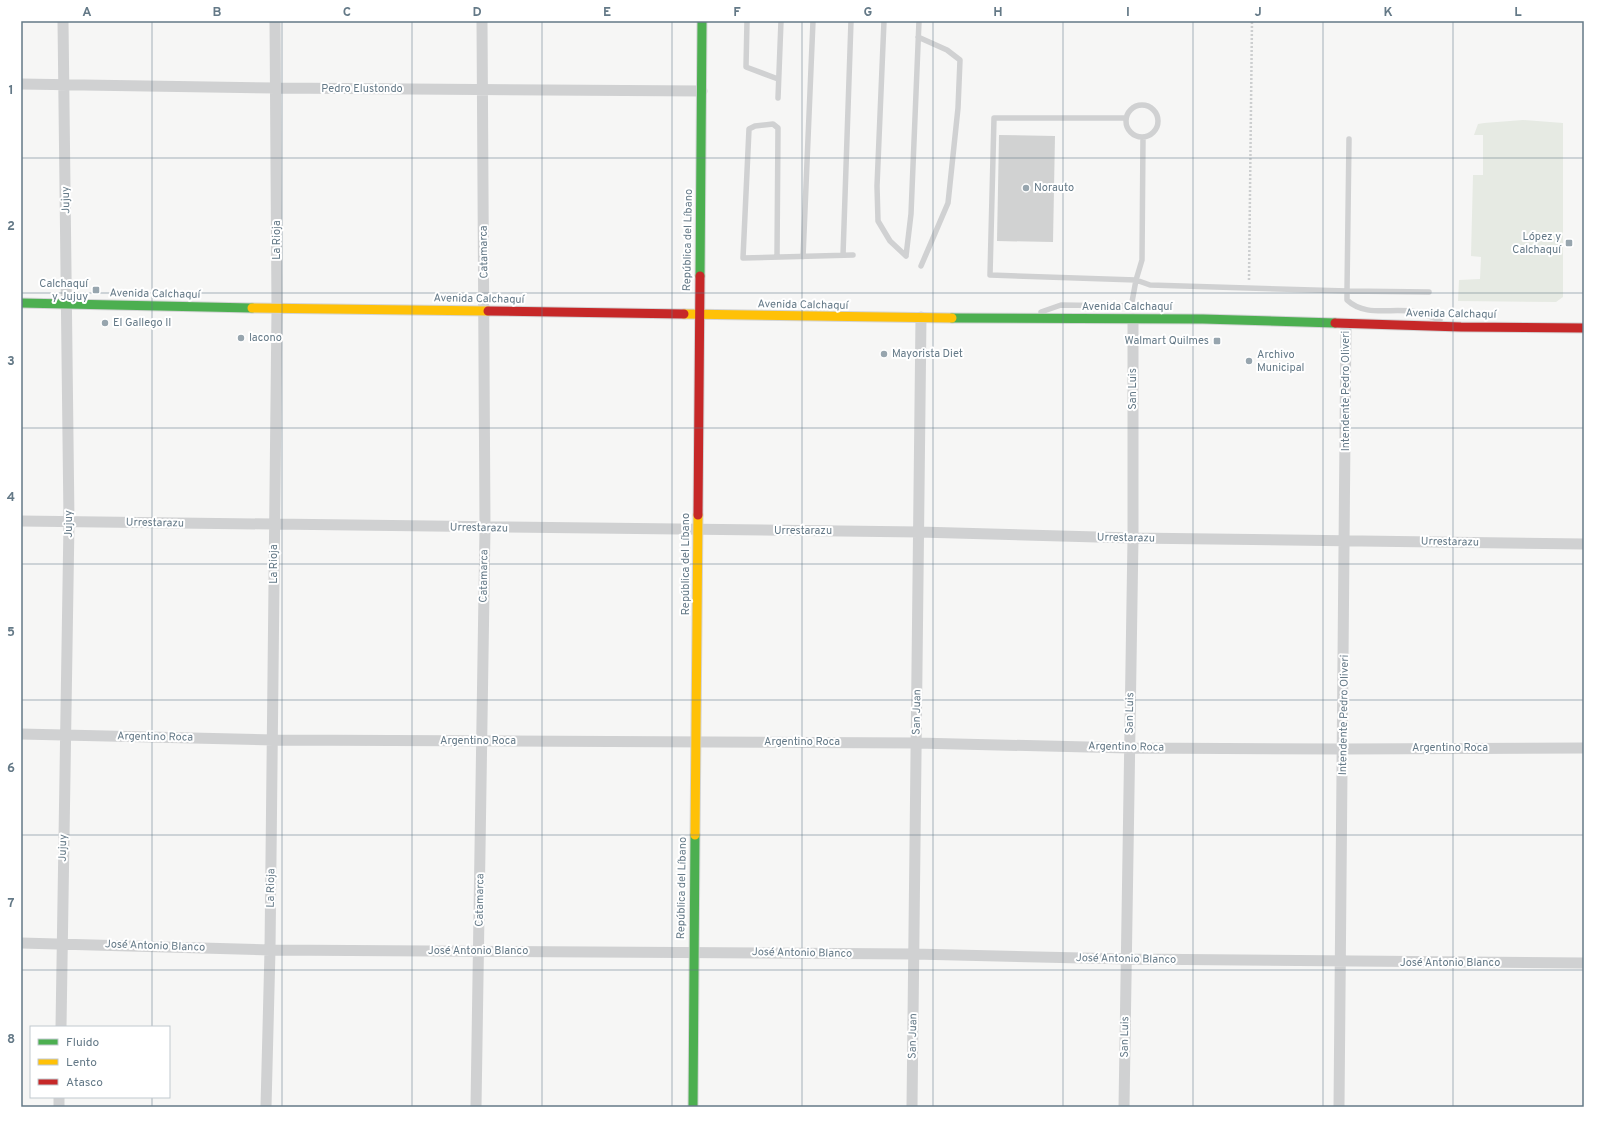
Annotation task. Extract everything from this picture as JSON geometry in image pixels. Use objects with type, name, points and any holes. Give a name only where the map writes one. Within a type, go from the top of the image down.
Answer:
[{"type":"main road","name":"República del Líbano","points":[[693,1107],[693,952],[697,741],[702,21]]},
{"type":"main road","name":"Avenida Calchaquí","points":[[21,303],[277,309],[485,310],[699,314],[806,318],[921,317],[1248,320],[1461,327],[1584,328]]},
{"type":"street","name":"Jujuy","points":[[60,1026],[69,522],[63,21]]},
{"type":"street","name":"La Rioja","points":[[266,1107],[273,740],[277,309],[275,21]]},
{"type":"street","name":"Catamarca","points":[[476,1107],[485,528],[485,310],[482,21]]},
{"type":"street","name":"Pedro Elustondo","points":[[21,84],[276,88],[702,91]]},
{"type":"street","name":"San Juan","points":[[912,1107],[921,317]]},
{"type":"street","name":"San Luis","points":[[1124,1107],[1133,538],[1133,319]]},
{"type":"street","name":"Intendente Pedro Oliveri","points":[[1339,1107],[1344,749],[1346,324]]},
{"type":"street","name":"Urrestarazu","points":[[21,521],[485,528],[919,532],[1133,538],[1584,544]]},
{"type":"street","name":"Argentino Roca","points":[[21,734],[273,740],[917,743],[1129,748],[1584,748]]},
{"type":"street","name":"José Antonio Blanco","points":[[21,943],[270,950],[914,954],[1127,959],[1584,964]]},
{"type":"lane","points":[[747,21],[746,67],[778,79]]},
{"type":"lane","points":[[778,98],[780,21]]},
{"type":"lane","points":[[803,256],[813,21]]},
{"type":"lane","points":[[843,256],[851,21]]},
{"type":"lane","points":[[884,21],[877,186],[878,221],[890,240],[906,256],[911,214],[918,21]]},
{"type":"lane","points":[[918,37],[947,50],[960,60],[958,108],[948,203],[921,266]]},
{"type":"lane","points":[[1145,105],[1153,108],[1158,116],[1158,125],[1152,134],[1143,137],[1132,133],[1126,124],[1126,118],[1135,106],[1145,105]]},
{"type":"lane","points":[[1126,118],[994,118],[990,275],[1136,280],[1150,285],[1429,292]]},
{"type":"lane","points":[[777,257],[778,128],[772,124],[755,126],[749,129],[743,258],[853,255]]},
{"type":"lane","points":[[1022,318],[1061,305],[1125,306],[1132,302],[1136,280],[1142,260],[1143,137]]},
{"type":"lane","points":[[1349,139],[1347,300],[1353,306],[1363,310],[1415,312],[1461,327]]},
{"type":"path","points":[[1249,288],[1252,21]]},
{"type":"shaded area","points":[[1523,120],[1563,123],[1563,297],[1556,302],[1458,301],[1459,280],[1480,279],[1481,257],[1471,256],[1473,175],[1483,175],[1483,135],[1474,135],[1478,124]]},
{"type":"building","name":"Norauto","points":[[999,135],[1055,136],[1053,242],[997,241]]},
{"type":"traffic: fast","points":[[700,276],[702,21]]},
{"type":"traffic: fast","points":[[21,303],[252,308]]},
{"type":"traffic: fast","points":[[952,318],[1203,319],[1335,323]]},
{"type":"traffic: fast","points":[[693,1107],[695,835]]},
{"type":"traffic: slow","points":[[252,308],[488,311]]},
{"type":"traffic: slow","points":[[684,314],[952,318]]},
{"type":"traffic: slow","points":[[695,835],[698,515]]},
{"type":"traffic: jam","points":[[698,515],[700,276]]},
{"type":"traffic: jam","points":[[488,311],[684,314]]},
{"type":"traffic: jam","points":[[1335,323],[1461,327],[1584,328]]},
{"type":"place","name":"Norauto","points":[[1026,188]]},
{"type":"place","name":"López y Calchaquí","points":[[1569,243]]},
{"type":"place","name":"Calchaquí y Jujuy","points":[[96,290]]},
{"type":"place","name":"El Gallego II","points":[[105,323]]},
{"type":"place","name":"Iacono","points":[[241,338]]},
{"type":"place","name":"Walmart Quilmes","points":[[1217,341]]},
{"type":"place","name":"Mayorista Diet","points":[[884,354]]},
{"type":"place","name":"Archivo Municipal","points":[[1249,361]]}]
